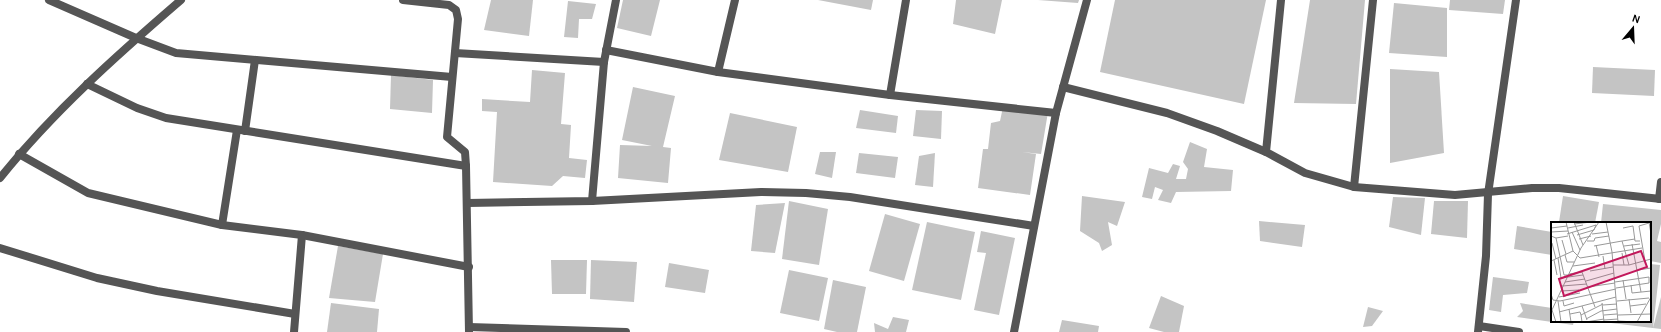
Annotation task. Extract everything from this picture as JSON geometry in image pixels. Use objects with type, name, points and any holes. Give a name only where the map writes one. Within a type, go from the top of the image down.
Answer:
[{"type":"street","points":[[49,0],[136,38],[176,53],[452,77]]},
{"type":"street","points":[[0,178],[19,154],[86,84],[136,38],[181,0]]},
{"type":"street","points":[[403,0],[449,6],[456,10],[458,19],[447,137],[465,152],[468,203],[469,330],[626,332]]},
{"type":"street","points":[[592,201],[604,62],[616,0]]},
{"type":"street","points":[[718,72],[735,0]]},
{"type":"street","points":[[890,96],[906,0]]},
{"type":"street","points":[[1014,332],[1056,113],[1087,0]]},
{"type":"street","points":[[1266,152],[1281,0]]},
{"type":"street","points":[[1354,187],[1373,0]]},
{"type":"street","points":[[1516,0],[1488,194],[1486,256],[1479,329],[1520,332]]},
{"type":"street","points":[[606,50],[718,72],[890,96],[1056,113]]},
{"type":"street","points":[[455,53],[604,62]]},
{"type":"street","points":[[222,225],[255,60]]},
{"type":"street","points":[[86,84],[137,108],[166,118],[466,166]]},
{"type":"street","points":[[1063,87],[1167,113],[1217,131],[1266,152],[1305,173],[1354,187],[1455,195],[1488,194],[1532,188],[1559,188],[1660,199],[1661,182]]},
{"type":"street","points":[[19,154],[88,192],[222,225],[302,235],[469,267]]},
{"type":"street","points":[[468,203],[592,201],[761,192],[806,193],[850,197],[1034,226]]},
{"type":"street","points":[[294,332],[302,235]]},
{"type":"street","points":[[0,248],[97,278],[157,291],[295,314]]},
{"type":"building","points":[[491,0],[533,0],[529,36],[484,30]]},
{"type":"building","points":[[623,0],[660,0],[651,36],[617,28]]},
{"type":"building","points":[[818,0],[873,0],[871,10]]},
{"type":"building","points":[[956,0],[1002,0],[995,34],[953,24]]},
{"type":"building","points":[[1038,0],[1079,0],[1078,3]]},
{"type":"building","points":[[1115,0],[1266,0],[1244,104],[1100,72]]},
{"type":"building","points":[[1310,0],[1365,0],[1356,104],[1294,103]]},
{"type":"building","points":[[1450,0],[1505,0],[1503,14],[1449,10]]},
{"type":"building","points":[[568,1],[596,4],[592,19],[579,19],[578,38],[564,37]]},
{"type":"building","points":[[1394,3],[1447,8],[1447,57],[1389,53]]},
{"type":"building","points":[[1593,67],[1655,70],[1654,96],[1592,93]]},
{"type":"building","points":[[1390,69],[1439,72],[1444,153],[1390,163]]},
{"type":"building","points":[[532,70],[565,73],[561,124],[571,125],[569,158],[587,160],[585,178],[563,176],[552,186],[493,182],[497,112],[482,111],[482,99],[530,102]]},
{"type":"building","points":[[391,75],[433,80],[432,113],[390,109]]},
{"type":"building","points":[[633,87],[675,96],[663,147],[671,148],[668,183],[618,178],[620,145],[652,146],[622,140]]},
{"type":"building","points":[[1003,107],[1048,112],[1041,154],[1022,152],[1036,154],[1030,195],[978,188],[983,149],[988,149],[991,123],[1000,121]]},
{"type":"building","points":[[860,110],[898,116],[896,133],[856,128]]},
{"type":"building","points":[[916,110],[942,111],[941,139],[913,136]]},
{"type":"building","points":[[730,113],[797,127],[788,172],[719,160]]},
{"type":"building","points":[[1190,142],[1207,149],[1204,167],[1233,170],[1231,191],[1176,192],[1171,203],[1158,200],[1163,190],[1155,187],[1152,199],[1142,197],[1149,168],[1168,173],[1173,164],[1180,166],[1176,179],[1186,179],[1188,169],[1183,162]]},
{"type":"building","points":[[820,152],[836,152],[832,178],[815,174]]},
{"type":"building","points":[[859,153],[898,157],[895,178],[856,173]]},
{"type":"building","points":[[935,153],[933,187],[915,185],[919,156]]},
{"type":"building","points":[[1082,196],[1125,202],[1117,226],[1108,222],[1112,245],[1102,251],[1099,243],[1080,231]]},
{"type":"building","points":[[1563,196],[1599,202],[1595,222],[1559,222]]},
{"type":"building","points":[[1393,197],[1425,198],[1421,235],[1389,227]]},
{"type":"building","points":[[789,201],[828,209],[819,265],[782,259]]},
{"type":"building","points":[[1434,201],[1468,201],[1467,238],[1431,234]]},
{"type":"building","points":[[785,203],[775,253],[751,251],[756,205]]},
{"type":"building","points":[[1603,204],[1661,210],[1661,224],[1657,241],[1661,242],[1661,263],[1651,261],[1651,222],[1601,222]]},
{"type":"building","points":[[885,214],[920,224],[904,281],[869,271]]},
{"type":"building","points":[[1259,221],[1305,225],[1302,247],[1260,241]]},
{"type":"building","points":[[927,222],[975,232],[961,300],[912,290]]},
{"type":"building","points":[[1517,226],[1551,232],[1551,255],[1514,249]]},
{"type":"building","points":[[981,231],[1015,238],[999,315],[974,310],[986,253],[977,252]]},
{"type":"building","points":[[338,246],[383,254],[375,302],[329,298]]},
{"type":"building","points":[[551,260],[587,260],[586,294],[552,294]]},
{"type":"building","points":[[591,260],[637,262],[634,302],[590,299]]},
{"type":"building","points":[[669,263],[709,270],[705,293],[665,287]]},
{"type":"building","points":[[1651,264],[1660,265],[1653,328],[1661,297],[1661,329],[1611,323],[1651,322]]},
{"type":"building","points":[[789,270],[828,278],[819,321],[780,313]]},
{"type":"building","points":[[1493,277],[1529,282],[1527,293],[1503,295],[1501,312],[1489,310]]},
{"type":"building","points":[[833,280],[866,287],[857,332],[837,332],[824,329]]},
{"type":"building","points":[[1161,296],[1184,306],[1179,332],[1164,332],[1149,328]]},
{"type":"building","points":[[331,303],[379,309],[377,332],[327,332]]},
{"type":"building","points":[[1520,303],[1551,308],[1551,322],[1517,317],[1523,311]]},
{"type":"building","points":[[1368,307],[1383,311],[1372,326],[1363,327]]},
{"type":"building","points":[[893,317],[909,320],[906,332],[875,332],[874,323],[888,329]]},
{"type":"building","points":[[1062,320],[1099,326],[1098,332],[1059,332]]},
{"type":"building","points":[[1552,322],[1574,322],[1573,325]]}]
